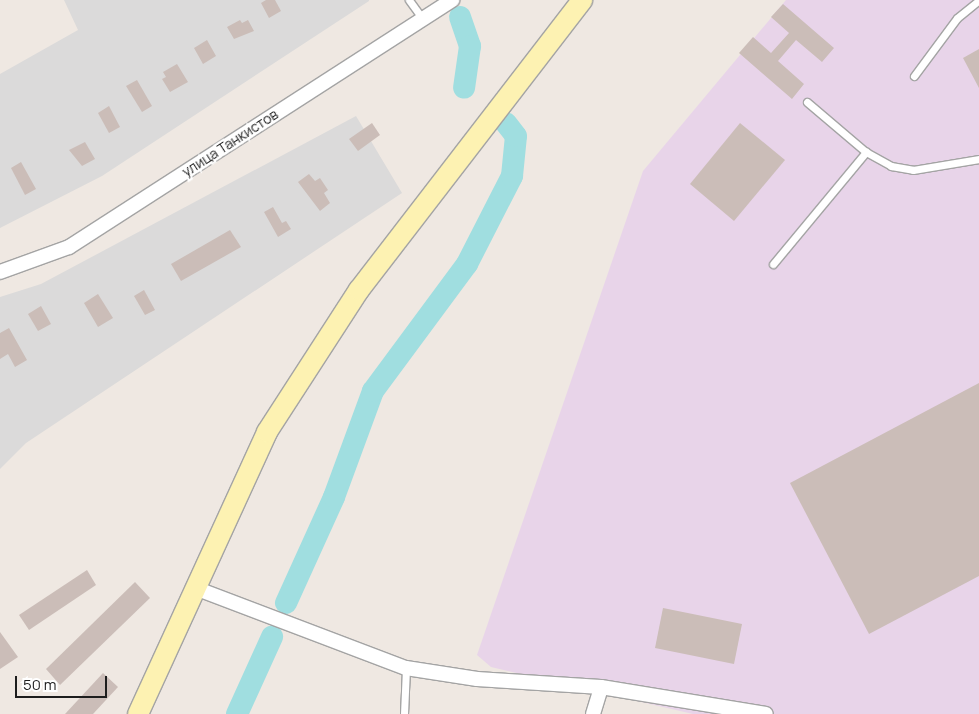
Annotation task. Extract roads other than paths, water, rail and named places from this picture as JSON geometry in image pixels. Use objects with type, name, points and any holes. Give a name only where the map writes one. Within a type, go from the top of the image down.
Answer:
[{"type":"main road","points":[[138,714],[267,432],[359,290],[582,0]]},
{"type":"street","name":"улица Танкистов","points":[[0,272],[69,247],[452,0]]},
{"type":"street","points":[[196,588],[406,668],[477,679],[601,687],[766,714]]},
{"type":"street","points":[[593,714],[601,687]]},
{"type":"lane","points":[[409,0],[423,19]]},
{"type":"lane","points":[[914,76],[957,18],[979,0]]},
{"type":"lane","points":[[807,102],[866,152],[891,166],[912,170],[979,159]]},
{"type":"lane","points":[[773,264],[866,152]]},
{"type":"lane","points":[[404,714],[406,668]]},
{"type":"waterway","points":[[460,17],[470,46],[464,88]]},
{"type":"waterway","points":[[286,603],[334,497],[373,391],[467,264],[512,176],[516,136],[506,123]]},
{"type":"waterway","points":[[237,714],[272,637]]}]
